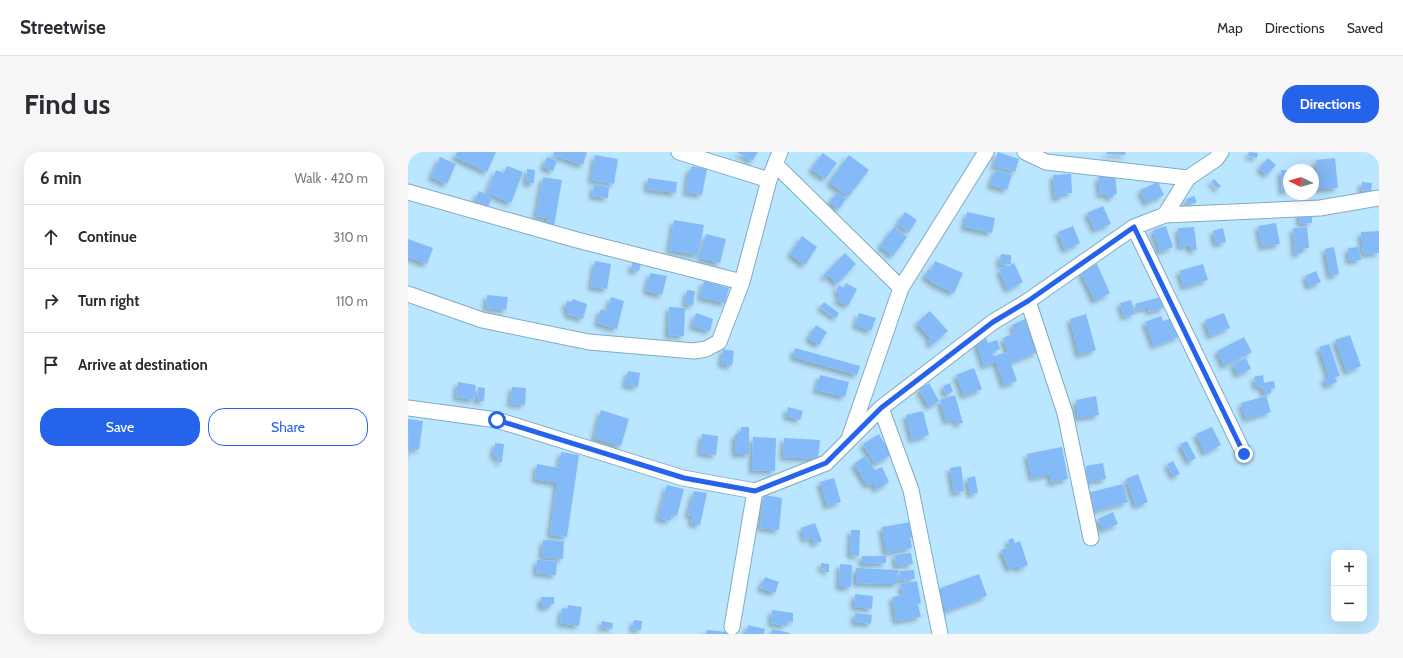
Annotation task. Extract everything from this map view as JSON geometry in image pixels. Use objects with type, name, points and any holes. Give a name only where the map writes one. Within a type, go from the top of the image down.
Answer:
[{"type":"street","points":[[679,152],[769,180]]},
{"type":"street","points":[[849,440],[902,288],[986,152]]},
{"type":"street","points":[[1025,152],[1046,162],[1188,178]]},
{"type":"street","points":[[1165,215],[1188,178],[1216,159],[1221,152]]},
{"type":"street","points":[[408,294],[482,320],[589,342],[694,350],[706,349],[719,342],[742,282],[769,180],[778,158],[902,288]]},
{"type":"street","points":[[408,192],[577,240],[742,282]]},
{"type":"street","points":[[408,408],[497,420],[684,478],[755,491],[826,463],[881,408],[993,322],[1028,301],[1134,227],[1165,215],[1320,208],[1379,198]]},
{"type":"street","points":[[1134,227],[1244,454]]},
{"type":"street","points":[[1028,301],[1065,414],[1091,538]]},
{"type":"street","points":[[881,408],[911,490],[940,634]]},
{"type":"street","points":[[732,627],[755,491]]},
{"type":"building","points":[[457,152],[496,152],[487,172],[455,157]]},
{"type":"building","points":[[554,152],[587,152],[583,165],[553,155]]},
{"type":"building","points":[[737,152],[758,152],[752,161]]},
{"type":"building","points":[[998,152],[1019,159],[1015,172],[994,166]]},
{"type":"building","points":[[1107,152],[1126,152],[1125,155],[1106,154]]},
{"type":"building","points":[[1249,152],[1258,153],[1257,158],[1248,156]]},
{"type":"building","points":[[823,153],[837,163],[825,179],[811,169]]},
{"type":"building","points":[[595,155],[618,159],[614,184],[591,180]]},
{"type":"building","points":[[849,155],[869,170],[848,197],[829,182]]},
{"type":"building","points":[[440,157],[456,164],[447,184],[431,177]]},
{"type":"building","points":[[547,157],[557,161],[553,171],[543,167]]},
{"type":"building","points":[[1268,158],[1276,165],[1267,175],[1259,168]]},
{"type":"building","points":[[1335,158],[1338,188],[1319,189],[1319,164],[1316,164],[1316,160]]},
{"type":"building","points":[[507,166],[523,172],[511,203],[487,193],[496,170],[504,173]]},
{"type":"building","points":[[692,166],[707,169],[702,195],[686,192],[689,170],[691,170]]},
{"type":"building","points":[[527,169],[535,170],[534,183],[526,183]]},
{"type":"building","points":[[996,169],[1012,175],[1007,190],[990,185]]},
{"type":"building","points":[[1281,170],[1283,170],[1283,191]]},
{"type":"building","points":[[1071,174],[1072,193],[1063,194],[1063,197],[1055,198],[1053,175]]},
{"type":"building","points":[[1115,175],[1117,194],[1108,198],[1107,194],[1100,195],[1098,177]]},
{"type":"building","points":[[543,177],[562,180],[554,226],[547,225],[548,218],[536,216]]},
{"type":"building","points":[[648,178],[677,182],[676,193],[647,189]]},
{"type":"building","points":[[1214,179],[1221,186],[1218,189],[1211,182]]},
{"type":"building","points":[[1158,182],[1164,195],[1146,203],[1140,190]]},
{"type":"building","points":[[1362,182],[1372,183],[1371,191],[1361,190]]},
{"type":"building","points":[[594,185],[609,187],[608,198],[592,196]]},
{"type":"building","points":[[479,191],[492,198],[488,207],[475,200]]},
{"type":"building","points":[[837,192],[846,199],[839,209],[830,202]]},
{"type":"building","points":[[1194,196],[1197,202],[1188,205],[1186,199]]},
{"type":"building","points":[[1103,206],[1111,224],[1095,230],[1087,213]]},
{"type":"building","points":[[1312,211],[1312,223],[1300,224],[1299,212]]},
{"type":"building","points":[[905,212],[917,220],[909,232],[897,224]]},
{"type":"building","points":[[967,212],[995,218],[992,233],[964,227]]},
{"type":"building","points":[[674,220],[704,225],[698,255],[669,250]]},
{"type":"building","points":[[1276,223],[1280,244],[1262,247],[1258,226]]},
{"type":"building","points":[[1073,226],[1080,243],[1065,250],[1058,232]]},
{"type":"building","points":[[1166,226],[1173,247],[1160,252],[1153,230]]},
{"type":"building","points":[[894,227],[907,237],[893,256],[880,246]]},
{"type":"building","points":[[1194,227],[1197,250],[1190,250],[1190,245],[1180,247],[1178,228]]},
{"type":"building","points":[[1307,227],[1309,248],[1302,248],[1302,253],[1295,254],[1293,228]]},
{"type":"building","points":[[1223,228],[1226,242],[1216,244],[1213,231]]},
{"type":"building","points":[[1379,231],[1379,253],[1363,254],[1361,232]]},
{"type":"building","points":[[706,234],[726,239],[720,263],[700,258]]},
{"type":"building","points":[[802,236],[817,247],[805,265],[790,254]]},
{"type":"building","points":[[408,239],[433,248],[427,264],[408,257]]},
{"type":"building","points":[[1334,247],[1339,274],[1330,276],[1325,249]]},
{"type":"building","points":[[1359,247],[1361,260],[1349,261],[1348,248]]},
{"type":"building","points":[[845,253],[856,264],[837,284],[828,275],[825,279],[823,276]]},
{"type":"building","points":[[1001,254],[1011,255],[1011,264],[999,265]]},
{"type":"building","points":[[595,261],[611,264],[607,289],[591,287]]},
{"type":"building","points":[[935,261],[963,273],[954,293],[931,282],[932,281],[925,277],[928,269],[931,271]]},
{"type":"building","points":[[632,263],[641,264],[639,271],[631,270]]},
{"type":"building","points":[[1014,263],[1023,282],[1008,290],[999,270]]},
{"type":"building","points":[[1097,264],[1110,293],[1095,301],[1081,272]]},
{"type":"building","points":[[1203,264],[1208,280],[1184,287],[1179,271]]},
{"type":"building","points":[[1316,271],[1321,282],[1309,287],[1305,276]]},
{"type":"building","points":[[650,273],[667,276],[662,295],[646,291]]},
{"type":"building","points":[[704,281],[729,288],[725,303],[700,297]]},
{"type":"building","points":[[846,283],[857,289],[848,306],[837,300],[840,294],[836,291],[839,285],[843,288]]},
{"type":"building","points":[[687,290],[695,291],[693,306],[685,304]]},
{"type":"building","points":[[487,295],[508,297],[506,310],[486,308]]},
{"type":"building","points":[[611,297],[624,301],[617,329],[597,323],[601,309],[607,311]]},
{"type":"building","points":[[1161,297],[1164,308],[1149,312],[1148,307],[1137,310],[1135,304]]},
{"type":"building","points":[[572,299],[587,304],[583,319],[567,314],[568,309],[565,308],[567,301],[572,302]]},
{"type":"building","points":[[1131,300],[1135,314],[1124,317],[1120,303]]},
{"type":"building","points":[[824,302],[839,313],[836,318],[820,307]]},
{"type":"building","points":[[669,307],[685,308],[684,336],[668,335]]},
{"type":"building","points":[[930,311],[948,331],[932,345],[928,341],[931,339],[917,323]]},
{"type":"building","points":[[696,313],[713,319],[710,331],[692,326]]},
{"type":"building","points":[[859,313],[876,318],[871,331],[855,325]]},
{"type":"building","points":[[1224,313],[1230,328],[1210,336],[1205,320]]},
{"type":"building","points":[[1086,314],[1096,350],[1079,355],[1070,319]]},
{"type":"building","points":[[1161,316],[1163,321],[1173,318],[1180,336],[1154,346],[1145,322]]},
{"type":"building","points":[[1025,319],[1038,352],[1012,362],[1003,338],[1015,333],[1012,325]]},
{"type":"building","points":[[816,325],[827,332],[819,345],[808,338]]},
{"type":"building","points":[[1350,335],[1361,366],[1347,372],[1335,340]]},
{"type":"building","points":[[1244,337],[1252,352],[1224,366],[1217,351]]},
{"type":"building","points":[[986,338],[988,343],[997,340],[1000,349],[992,352],[994,356],[1007,352],[1017,381],[1004,385],[996,362],[984,366],[976,341]]},
{"type":"building","points":[[1329,344],[1340,376],[1335,377],[1337,382],[1327,386],[1324,378],[1329,377],[1319,347]]},
{"type":"building","points":[[795,348],[860,366],[857,375],[793,357]]},
{"type":"building","points":[[723,349],[734,351],[732,366],[721,364]]},
{"type":"building","points":[[1246,358],[1251,369],[1238,375],[1233,364]]},
{"type":"building","points":[[974,368],[982,389],[964,396],[956,375]]},
{"type":"building","points":[[628,371],[640,373],[638,387],[625,385]]},
{"type":"building","points":[[820,375],[849,382],[845,397],[816,390]]},
{"type":"building","points":[[1263,375],[1264,383],[1274,381],[1275,388],[1271,389],[1271,393],[1264,394],[1262,386],[1256,387],[1254,377]]},
{"type":"building","points":[[458,382],[476,385],[474,400],[456,397]]},
{"type":"building","points":[[929,383],[939,401],[929,407],[919,389]]},
{"type":"building","points":[[950,383],[953,392],[946,395],[943,386]]},
{"type":"building","points":[[478,387],[485,388],[484,401],[477,401]]},
{"type":"building","points":[[512,387],[526,388],[525,405],[510,404]]},
{"type":"building","points":[[955,395],[963,423],[957,424],[955,419],[946,421],[940,400]]},
{"type":"building","points":[[1096,396],[1099,415],[1078,418],[1076,400]]},
{"type":"building","points":[[1266,396],[1271,412],[1246,419],[1241,403]]},
{"type":"building","points":[[788,407],[803,411],[800,420],[786,416]]},
{"type":"building","points":[[601,410],[629,419],[621,446],[594,438]]},
{"type":"building","points":[[923,411],[929,435],[912,440],[906,415]]},
{"type":"building","points":[[408,419],[423,421],[419,450],[411,448],[409,460]]},
{"type":"building","points":[[741,427],[749,427],[749,454],[735,454],[735,434],[741,434]]},
{"type":"building","points":[[1212,427],[1221,445],[1205,453],[1196,434]]},
{"type":"building","points":[[702,434],[718,436],[716,455],[700,453]]},
{"type":"building","points":[[879,434],[891,455],[875,464],[863,444]]},
{"type":"building","points":[[753,437],[776,438],[775,471],[752,470]]},
{"type":"building","points":[[784,438],[820,440],[818,459],[783,457]]},
{"type":"building","points":[[1187,441],[1196,458],[1189,462],[1180,444]]},
{"type":"building","points":[[495,443],[504,444],[502,462],[498,462],[499,457],[493,457]]},
{"type":"building","points":[[1062,447],[1068,479],[1051,483],[1050,474],[1032,478],[1027,454]]},
{"type":"building","points":[[561,452],[579,455],[567,537],[550,535],[557,483],[535,479],[537,464],[559,468]]},
{"type":"building","points":[[865,456],[875,470],[882,467],[889,482],[876,490],[874,483],[867,485],[854,464]]},
{"type":"building","points":[[1173,461],[1180,474],[1174,477],[1167,464]]},
{"type":"building","points":[[1103,463],[1106,479],[1088,482],[1086,466]]},
{"type":"building","points":[[961,466],[964,491],[954,493],[950,468]]},
{"type":"building","points":[[1138,474],[1148,502],[1136,506],[1126,479]]},
{"type":"building","points":[[975,476],[978,493],[970,494],[967,478]]},
{"type":"building","points":[[834,478],[841,502],[827,506],[820,482]]},
{"type":"building","points":[[1123,484],[1128,502],[1094,511],[1087,493]]},
{"type":"building","points":[[667,485],[684,489],[677,516],[672,514],[670,521],[658,518]]},
{"type":"building","points":[[694,491],[707,493],[700,525],[691,523],[693,516],[688,515]]},
{"type":"building","points":[[764,495],[782,498],[779,530],[760,528]]},
{"type":"building","points":[[1113,512],[1118,524],[1103,530],[1098,519]]},
{"type":"building","points":[[911,522],[914,537],[910,537],[912,548],[886,553],[882,527]]},
{"type":"building","points":[[815,523],[822,541],[814,544],[812,537],[805,540],[801,528]]},
{"type":"building","points":[[851,530],[860,530],[859,556],[850,555]]},
{"type":"building","points":[[1013,538],[1015,543],[1020,541],[1028,565],[1018,569],[1017,566],[1009,569],[1001,550],[1010,547],[1008,540]]},
{"type":"building","points":[[543,540],[564,541],[563,559],[542,557]]},
{"type":"building","points":[[911,553],[913,564],[896,566],[895,555]]},
{"type":"building","points":[[862,556],[886,556],[886,563],[862,564]]},
{"type":"building","points":[[537,560],[557,561],[556,575],[536,573]]},
{"type":"building","points":[[821,563],[829,564],[829,572],[825,572],[825,569],[821,568]]},
{"type":"building","points":[[840,564],[852,565],[851,587],[839,587]]},
{"type":"building","points":[[856,568],[898,570],[897,584],[856,583]]},
{"type":"building","points":[[914,570],[915,579],[900,581],[899,571]]},
{"type":"building","points":[[979,574],[987,596],[946,611],[938,589]]},
{"type":"building","points":[[765,577],[779,582],[775,593],[760,588]]},
{"type":"building","points":[[917,581],[921,603],[918,604],[921,617],[896,621],[892,597],[903,595],[901,584]]},
{"type":"building","points":[[855,594],[873,596],[872,609],[854,607]]},
{"type":"building","points":[[541,597],[554,597],[554,604],[551,604],[550,607],[541,607]]},
{"type":"building","points":[[568,605],[582,607],[579,626],[560,623],[562,608],[567,609]]},
{"type":"building","points":[[772,610],[793,613],[793,622],[786,621],[786,626],[771,623]]},
{"type":"building","points":[[855,613],[872,615],[871,624],[854,622]]},
{"type":"building","points":[[634,620],[642,621],[641,630],[632,629]]},
{"type":"building","points":[[602,621],[613,623],[612,629],[601,627]]},
{"type":"building","points":[[748,625],[765,629],[764,634],[746,634]]},
{"type":"building","points":[[772,629],[790,633],[790,634],[771,634]]},
{"type":"building","points":[[707,630],[728,632],[728,634],[706,634]]},
{"type":"route","points":[[497,420],[684,478],[755,491],[826,463],[881,408],[993,322],[1028,301],[1134,227],[1244,454]]}]
